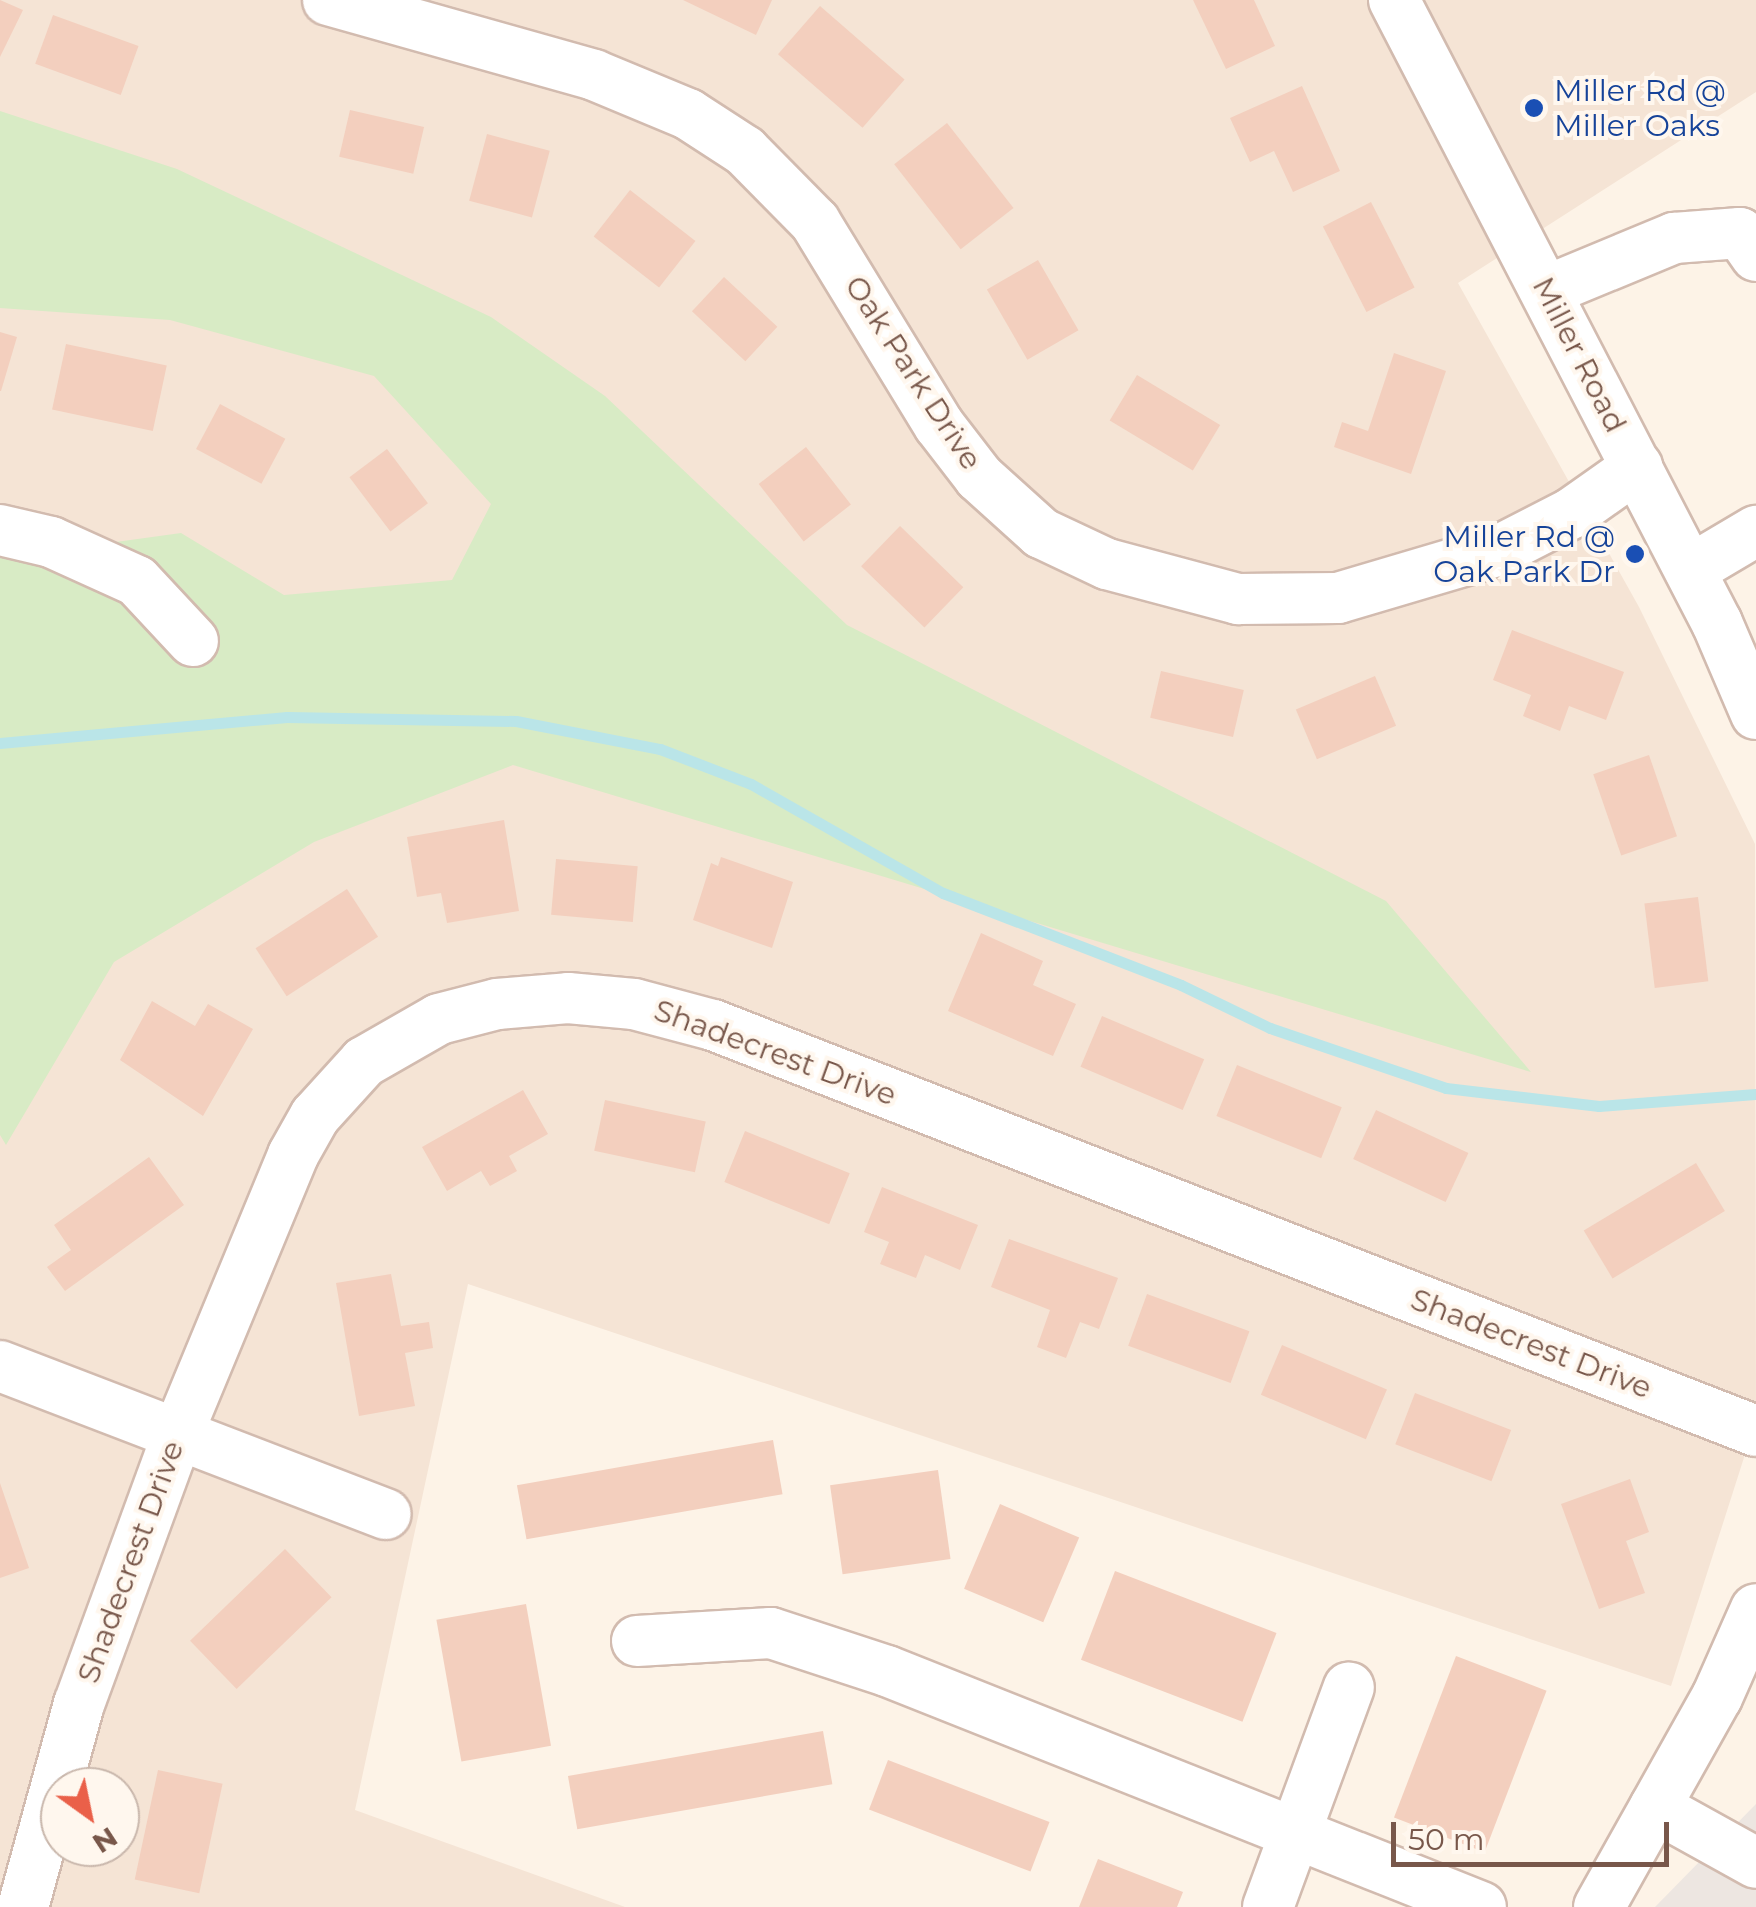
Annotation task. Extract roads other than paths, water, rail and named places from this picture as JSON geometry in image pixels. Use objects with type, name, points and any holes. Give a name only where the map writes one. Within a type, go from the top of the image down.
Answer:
[{"type":"street","name":"Oak Park Drive","points":[[328,0],[610,81],[688,114],[745,151],[816,222],[939,424],[979,477],[1041,532],[1107,564],[1238,600],[1338,598],[1500,550],[1572,513],[1637,467]]},
{"type":"street","name":"Miller Road","points":[[1394,0],[1690,570],[1756,714]]},
{"type":"street","points":[[1546,291],[1674,238],[1727,230],[1740,233],[1756,256]]},
{"type":"street","points":[[0,530],[51,542],[137,581],[193,641]]},
{"type":"street","points":[[1690,570],[1756,531]]},
{"type":"street","name":"Shadecrest Drive","points":[[23,1907],[80,1704],[178,1433],[293,1155],[340,1085],[364,1062],[439,1019],[496,1004],[568,998],[634,1004],[713,1025],[1756,1431]]},
{"type":"street","points":[[0,1366],[386,1514]]},
{"type":"street","points":[[1599,1907],[1717,1697],[1756,1609]]},
{"type":"street","points":[[638,1641],[771,1633],[887,1671],[1481,1907]]},
{"type":"street","points":[[1268,1907],[1349,1688]]},
{"type":"street","points":[[1655,1807],[1756,1863]]},
{"type":"waterway","points":[[0,743],[287,717],[516,721],[660,749],[751,784],[943,893],[1181,985],[1270,1028],[1446,1088],[1599,1106],[1756,1094]]},
{"type":"place","name":"Miller Rd @ Miller Oaks","points":[[1534,108]]},
{"type":"place","name":"Miller Rd @ Oak Park Dr","points":[[1635,554]]}]
